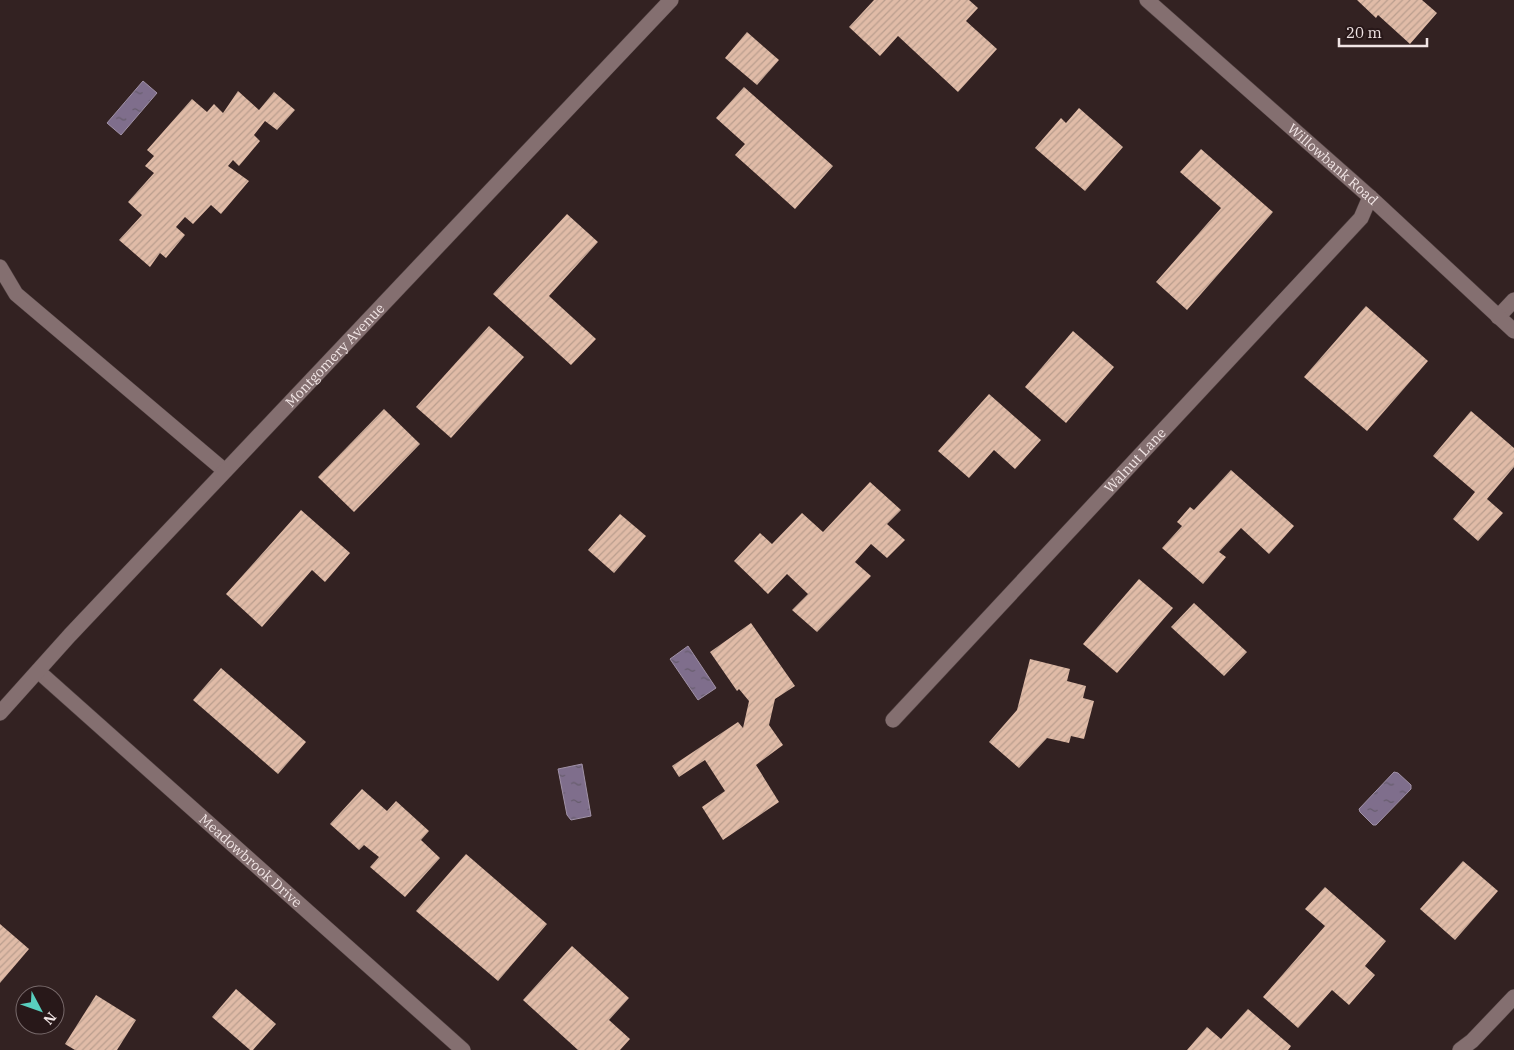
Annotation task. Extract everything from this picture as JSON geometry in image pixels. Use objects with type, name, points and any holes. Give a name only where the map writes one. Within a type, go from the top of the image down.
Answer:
[{"type":"street","name":"Montgomery Avenue","points":[[0,713],[225,470],[671,0]]},
{"type":"street","name":"Willowbank Road","points":[[1148,0],[1370,197],[1514,331]]},
{"type":"street","name":"Walnut Lane","points":[[893,720],[1361,218],[1370,197]]},
{"type":"street","points":[[0,267],[16,294],[225,470]]},
{"type":"street","points":[[1498,317],[1514,300]]},
{"type":"street","name":"Meadowbrook Drive","points":[[38,671],[463,1050]]},
{"type":"street","points":[[1460,1050],[1472,1041],[1514,997]]},
{"type":"water","points":[[143,81],[157,93],[121,135],[107,123]]},
{"type":"water","points":[[688,646],[716,688],[698,700],[670,659]]},
{"type":"water","points":[[582,764],[591,816],[571,820],[567,815],[558,769]]},
{"type":"water","points":[[1394,772],[1398,773],[1411,785],[1411,789],[1376,825],[1373,825],[1359,809]]},
{"type":"building","points":[[874,0],[969,0],[978,8],[966,21],[997,49],[958,92],[898,36],[880,56],[849,27]]},
{"type":"building","points":[[1357,0],[1422,0],[1437,13],[1410,44],[1378,15],[1376,18]]},
{"type":"building","points":[[747,32],[779,60],[757,85],[725,58]]},
{"type":"building","points":[[744,87],[833,166],[795,209],[735,155],[745,144],[716,118]]},
{"type":"building","points":[[238,91],[259,110],[274,92],[295,110],[277,130],[265,121],[254,135],[260,141],[239,166],[233,160],[228,166],[249,181],[221,214],[211,205],[193,224],[185,217],[176,227],[185,235],[166,258],[160,253],[150,267],[119,240],[142,215],[128,202],[154,173],[145,166],[154,156],[147,150],[192,99],[207,112],[214,104],[223,113]]},
{"type":"building","points":[[1079,108],[1123,147],[1085,191],[1035,148],[1061,118],[1066,123]]},
{"type":"building","points":[[1201,149],[1273,212],[1187,310],[1156,282],[1221,208],[1180,172]]},
{"type":"building","points":[[567,214],[598,242],[549,296],[596,339],[571,365],[493,294]]},
{"type":"building","points":[[1366,306],[1428,361],[1367,431],[1304,377]]},
{"type":"building","points":[[489,326],[524,357],[451,438],[416,407]]},
{"type":"building","points":[[1073,331],[1114,367],[1066,423],[1025,387]]},
{"type":"building","points":[[989,394],[1041,440],[1015,469],[994,450],[969,478],[938,451]]},
{"type":"building","points":[[384,409],[420,444],[354,512],[318,477]]},
{"type":"building","points":[[1471,411],[1514,448],[1514,467],[1487,499],[1503,513],[1478,541],[1453,519],[1475,492],[1433,456]]},
{"type":"building","points":[[1231,470],[1294,526],[1269,554],[1241,528],[1219,552],[1226,557],[1203,584],[1162,548],[1182,526],[1177,522],[1190,507],[1194,510]]},
{"type":"building","points":[[870,482],[901,510],[887,524],[905,540],[887,558],[871,544],[855,562],[871,576],[817,632],[792,610],[808,594],[787,574],[768,594],[734,561],[760,533],[772,544],[802,513],[823,532]]},
{"type":"building","points":[[301,510],[350,553],[325,582],[312,570],[262,627],[226,594]]},
{"type":"building","points":[[620,514],[646,536],[614,573],[588,550]]},
{"type":"building","points":[[1139,579],[1173,608],[1117,673],[1083,644]]},
{"type":"building","points":[[1194,603],[1247,652],[1224,676],[1171,627]]},
{"type":"building","points":[[751,623],[795,686],[775,699],[769,725],[783,745],[756,765],[779,802],[723,840],[702,807],[725,791],[705,760],[679,777],[672,766],[738,722],[743,728],[749,701],[739,689],[737,691],[710,652]]},
{"type":"building","points":[[1030,659],[1070,669],[1067,681],[1086,686],[1083,698],[1094,701],[1084,739],[1071,736],[1069,743],[1047,738],[1019,768],[989,742],[1017,710]]},
{"type":"building","points":[[221,668],[306,742],[278,774],[193,700]]},
{"type":"building","points":[[362,789],[387,811],[396,801],[429,831],[421,840],[440,858],[405,897],[370,867],[379,857],[364,845],[359,850],[330,824]]},
{"type":"building","points":[[466,854],[547,924],[498,981],[416,911]]},
{"type":"building","points":[[1463,861],[1498,891],[1455,940],[1420,909]]},
{"type":"building","points":[[1325,887],[1386,941],[1365,966],[1375,975],[1349,1005],[1332,990],[1298,1028],[1263,997],[1325,926],[1305,909]]},
{"type":"building","points":[[0,924],[29,949],[0,983]]},
{"type":"building","points":[[572,946],[629,998],[609,1020],[630,1039],[620,1050],[578,1050],[523,1000]]},
{"type":"building","points":[[236,989],[276,1024],[253,1050],[250,1050],[212,1017]]},
{"type":"building","points":[[96,995],[136,1020],[117,1050],[75,1050],[65,1044]]},
{"type":"building","points":[[1248,1009],[1291,1046],[1288,1050],[1187,1050],[1207,1027],[1221,1039]]}]
